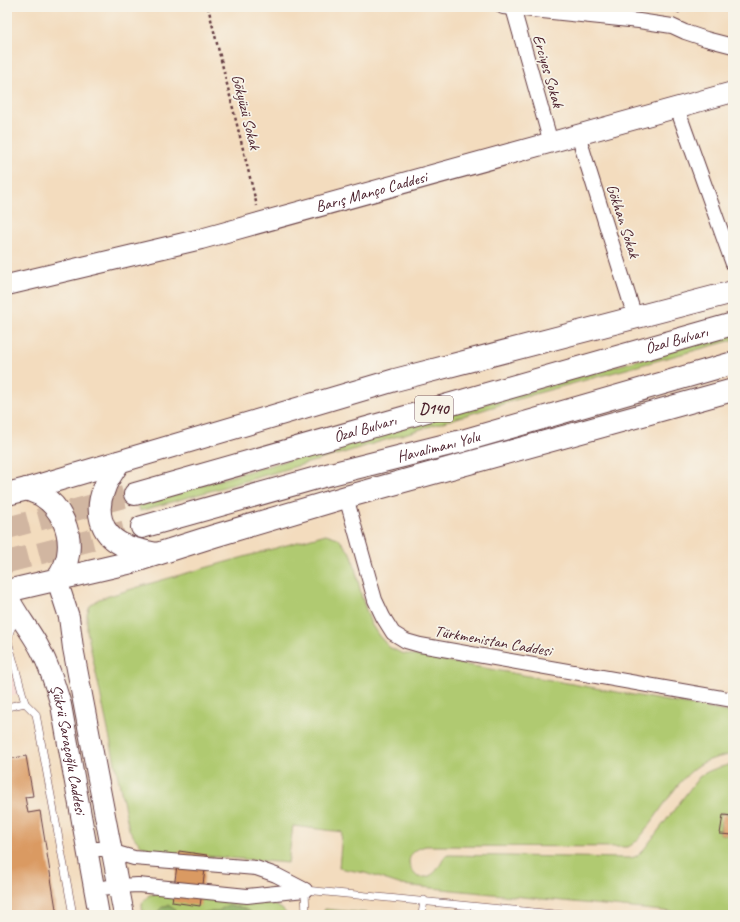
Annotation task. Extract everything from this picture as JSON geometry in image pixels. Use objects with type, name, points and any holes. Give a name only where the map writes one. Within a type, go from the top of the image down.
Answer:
[{"type":"highway","points":[[17,492],[387,382],[733,292]]},
{"type":"highway","name":"Özal Bulvarı","points":[[135,494],[733,324]]},
{"type":"highway","name":"Havalimanı Yolu","points":[[142,527],[327,476],[462,441],[733,363]]},
{"type":"highway","points":[[7,591],[57,580],[157,554],[346,497],[733,390]]},
{"type":"highway","points":[[119,462],[104,488],[99,507],[104,529],[112,538],[122,544],[157,554]]},
{"type":"highway","points":[[17,492],[41,495],[52,504],[61,515],[67,527],[69,541],[68,555],[64,568],[57,580]]},
{"type":"street","points":[[508,8],[639,21],[672,26],[692,34],[733,46]]},
{"type":"street","name":"Erciyes Sokak","points":[[508,8],[551,143]]},
{"type":"street","name":"Barış Manço Caddesi","points":[[7,285],[201,238],[733,92]]},
{"type":"street","points":[[678,108],[733,264]]},
{"type":"street","name":"Gökhan Sokak","points":[[578,135],[635,317]]},
{"type":"street","name":"Türkmenistan Caddesi","points":[[346,497],[375,600],[388,625],[393,633],[398,637],[420,646],[733,700]]},
{"type":"street","points":[[57,580],[69,618],[74,656],[124,915]]},
{"type":"street","name":"Şükrü Saraçoğlu Caddesi","points":[[7,594],[46,660],[61,705],[99,915]]},
{"type":"street","points":[[88,853],[96,849],[103,849],[111,850],[134,858],[256,868],[276,875],[306,890]]},
{"type":"street","points":[[94,888],[138,885],[240,896],[306,890]]},
{"type":"lane","points":[[22,619],[15,622],[12,626],[8,635],[8,641],[25,702],[36,714],[73,915]]},
{"type":"lane","points":[[7,707],[25,702]]},
{"type":"lane","points":[[306,915],[306,890],[424,900],[565,915]]},
{"type":"lane","points":[[422,915],[424,900]]},
{"type":"path","name":"Gökyüzü Sokak","points":[[208,7],[261,222]]},
{"type":"shaded area","points":[[7,659],[19,694],[7,698]]},
{"type":"green space","points":[[603,7],[669,7],[660,13]]},
{"type":"green space","points":[[733,333],[733,340],[538,393],[343,453],[140,511],[138,503]]},
{"type":"green space","points":[[326,534],[338,538],[352,555],[362,598],[371,624],[389,647],[401,653],[733,713],[733,754],[704,762],[689,773],[641,836],[628,847],[426,846],[415,851],[410,858],[410,868],[418,877],[432,875],[438,869],[445,856],[449,855],[631,858],[637,856],[645,848],[699,777],[711,770],[733,764],[733,815],[721,813],[720,834],[733,836],[733,915],[703,915],[402,885],[365,873],[339,868],[342,832],[293,826],[288,863],[158,852],[140,845],[129,829],[87,631],[87,614],[90,606],[99,599]]},
{"type":"green space","points":[[156,894],[273,904],[282,909],[288,915],[142,915],[142,903],[149,895]]},
{"type":"green space","points":[[168,905],[175,910],[176,915],[157,915],[161,908]]},
{"type":"green space","points":[[226,906],[241,908],[254,915],[195,915],[207,912],[217,912]]},
{"type":"green space","points":[[325,909],[389,915],[322,915]]},
{"type":"building","points":[[26,756],[33,796],[25,797],[28,813],[40,811],[57,915],[7,915],[7,759]]},
{"type":"building","points":[[723,815],[733,816],[733,835],[720,834]]},
{"type":"building","points":[[179,851],[207,855],[200,906],[172,902]]},
{"type":"tunnel","points":[[7,528],[135,494]]},
{"type":"tunnel","points":[[7,562],[142,527]]}]
